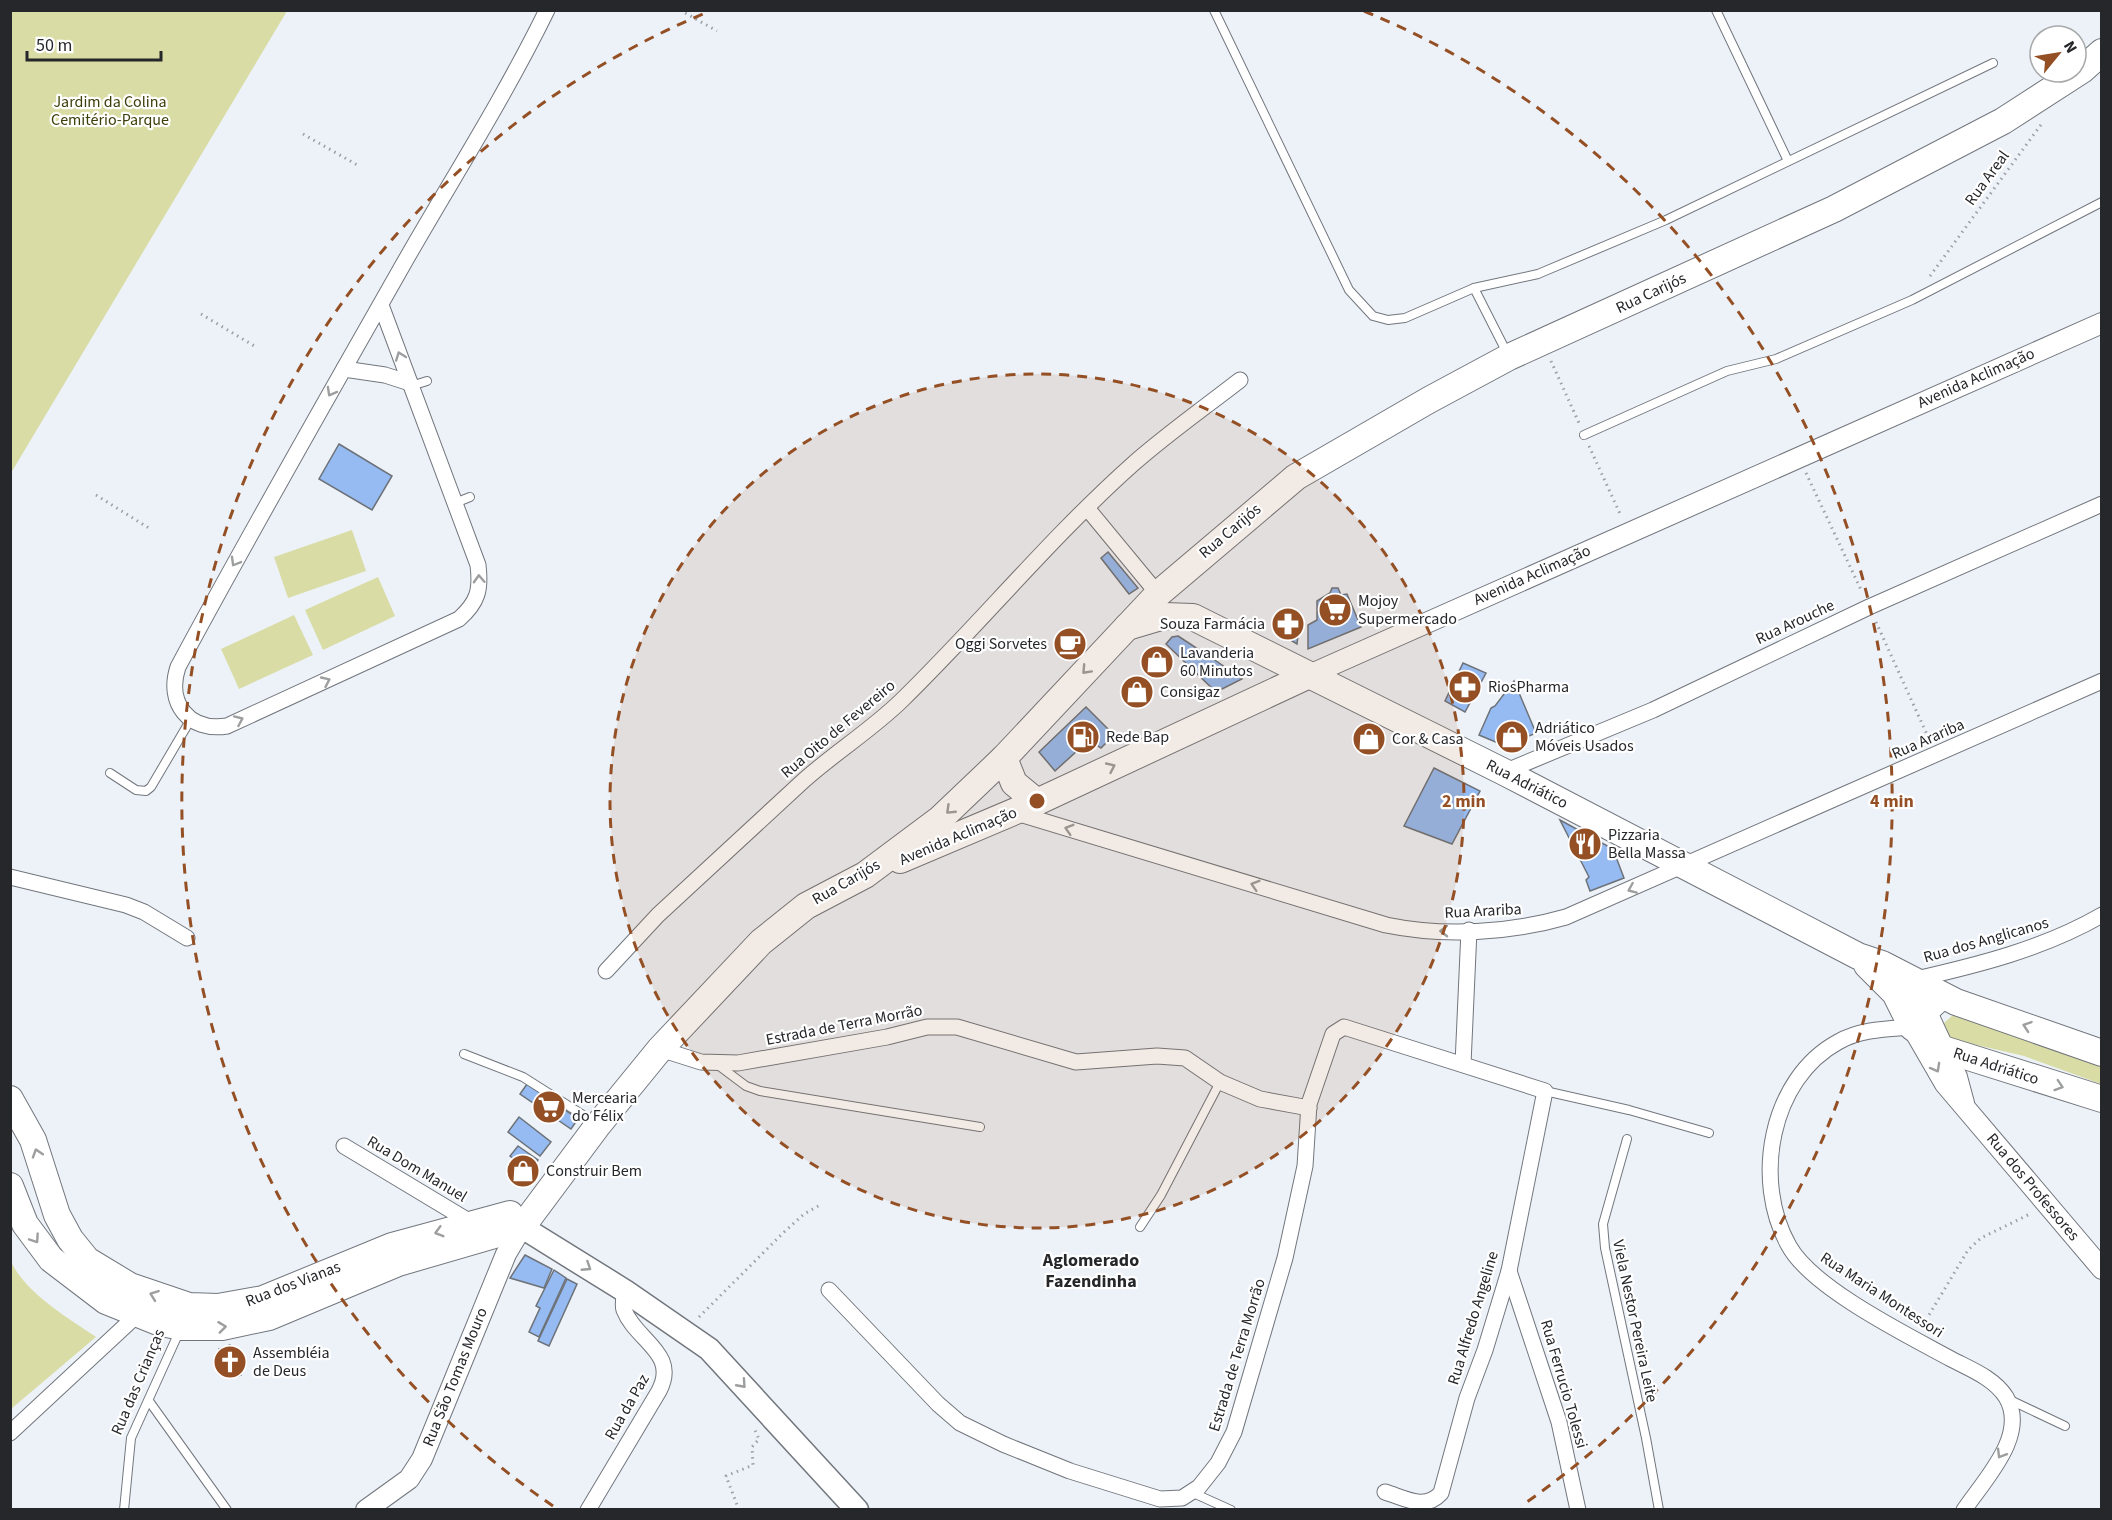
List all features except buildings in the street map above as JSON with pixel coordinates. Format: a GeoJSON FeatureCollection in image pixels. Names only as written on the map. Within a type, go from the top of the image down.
{"type":"FeatureCollection","features":[{"type":"Feature","properties":{"kind":"main road","name":"Rua Carijós"},"geometry":{"type":"LineString","coordinates":[[529,1218],[598,1125],[660,1049],[781,923],[806,906],[865,875],[940,819],[1004,758],[1158,594],[1200,556],[1296,477],[1429,400],[1509,357],[1834,209],[2003,121],[2082,70],[2102,52]]}},
{"type":"Feature","properties":{"kind":"main road"},"geometry":{"type":"LineString","coordinates":[[1193,617],[1187,590],[1200,556]]}},
{"type":"Feature","properties":{"kind":"main road","name":"Rua Adriático"},"geometry":{"type":"LineString","coordinates":[[1126,628],[1164,616],[1193,617],[1307,676],[1504,772],[1858,956],[1882,964],[1946,997],[2102,1053]]}},
{"type":"Feature","properties":{"kind":"main road","name":"Avenida Aclimação"},"geometry":{"type":"LineString","coordinates":[[865,875],[1037,802],[1307,676]]}},
{"type":"Feature","properties":{"kind":"main road"},"geometry":{"type":"LineString","coordinates":[[1004,758],[1014,783],[1037,802]]}},
{"type":"Feature","properties":{"kind":"main road","name":"Rua Adriático"},"geometry":{"type":"LineString","coordinates":[[1858,956],[1943,1049],[2102,1099]]}},
{"type":"Feature","properties":{"kind":"main road","name":"Rua dos Vianas"},"geometry":{"type":"LineString","coordinates":[[10,1100],[33,1140],[57,1215],[70,1239],[87,1260],[185,1317],[218,1307],[263,1299],[392,1246],[472,1223],[529,1218]]}},
{"type":"Feature","properties":{"kind":"main road","name":"Rua dos Vianas"},"geometry":{"type":"LineString","coordinates":[[10,1186],[25,1224],[51,1259],[106,1301],[137,1315],[185,1317],[222,1327],[269,1317],[398,1263],[529,1218]]}},
{"type":"Feature","properties":{"kind":"main road"},"geometry":{"type":"LineString","coordinates":[[529,1218],[625,1291],[685,1331],[727,1367],[855,1509]]}},
{"type":"Feature","properties":{"kind":"street"},"geometry":{"type":"LineString","coordinates":[[381,305],[478,565],[480,582],[476,601],[459,619],[227,726],[203,726],[181,709],[176,698],[173,682],[178,667],[344,369],[381,305],[450,189],[547,10]]}},
{"type":"Feature","properties":{"kind":"street","name":"Avenida Aclimação"},"geometry":{"type":"LineString","coordinates":[[1307,676],[2102,323]]}},
{"type":"Feature","properties":{"kind":"street"},"geometry":{"type":"LineString","coordinates":[[344,369],[385,375],[411,384]]}},
{"type":"Feature","properties":{"kind":"street","name":"Rua Oito de Fevereiro"},"geometry":{"type":"LineString","coordinates":[[606,971],[658,915],[802,782],[827,760],[869,730],[901,701],[1087,508],[1134,464],[1240,380]]}},
{"type":"Feature","properties":{"kind":"street","name":"Rua Arouche"},"geometry":{"type":"LineString","coordinates":[[1504,772],[1653,710],[1869,607],[2102,504]]}},
{"type":"Feature","properties":{"kind":"street"},"geometry":{"type":"LineString","coordinates":[[1087,508],[1158,594]]}},
{"type":"Feature","properties":{"kind":"street","name":"Rua Arariba"},"geometry":{"type":"LineString","coordinates":[[1013,812],[1386,925],[1416,931],[1509,929],[1566,917],[2102,681]]}},
{"type":"Feature","properties":{"kind":"street"},"geometry":{"type":"LineString","coordinates":[[10,877],[126,905],[187,938]]}},
{"type":"Feature","properties":{"kind":"street","name":"Rua dos Anglicanos"},"geometry":{"type":"LineString","coordinates":[[1912,980],[2035,947],[2068,934],[2102,915]]}},
{"type":"Feature","properties":{"kind":"street"},"geometry":{"type":"LineString","coordinates":[[1469,930],[1463,1064],[1545,1091]]}},
{"type":"Feature","properties":{"kind":"street","name":"Rua dos Professores"},"geometry":{"type":"LineString","coordinates":[[1912,980],[1919,1021],[1945,1084],[2102,1269]]}},
{"type":"Feature","properties":{"kind":"street"},"geometry":{"type":"LineString","coordinates":[[1919,1021],[1946,997]]}},
{"type":"Feature","properties":{"kind":"street","name":"Rua Maria Montessori"},"geometry":{"type":"LineString","coordinates":[[1919,1021],[1863,1032],[1839,1041],[1803,1069],[1788,1092],[1772,1142],[1771,1185],[1776,1217],[1789,1247],[1806,1269],[1915,1340],[1994,1382],[2007,1398]]}},
{"type":"Feature","properties":{"kind":"street","name":"Estrada de Terra Morrão"},"geometry":{"type":"LineString","coordinates":[[660,1049],[717,1064],[738,1063],[887,1037],[927,1027],[957,1027],[1076,1062],[1157,1056],[1185,1058],[1220,1082],[1260,1099],[1309,1107]]}},
{"type":"Feature","properties":{"kind":"street","name":"Estrada de Terra Morrão"},"geometry":{"type":"LineString","coordinates":[[1191,1492],[1199,1487],[1218,1463],[1234,1432],[1276,1293],[1298,1207],[1305,1166],[1309,1107],[1320,1066],[1333,1034],[1344,1028],[1463,1064]]}},
{"type":"Feature","properties":{"kind":"street","name":"Rua dos Professores"},"geometry":{"type":"LineString","coordinates":[[1943,1049],[1957,1077],[1965,1106]]}},
{"type":"Feature","properties":{"kind":"street","name":"Rua Alfredo Angeline"},"geometry":{"type":"LineString","coordinates":[[1385,1492],[1422,1504],[1436,1499],[1441,1493],[1467,1398],[1485,1350],[1509,1271],[1545,1091]]}},
{"type":"Feature","properties":{"kind":"street","name":"Rua Dom Manuel"},"geometry":{"type":"LineString","coordinates":[[344,1146],[472,1223]]}},
{"type":"Feature","properties":{"kind":"street","name":"Rua São Tomas Mouro"},"geometry":{"type":"LineString","coordinates":[[366,1509],[409,1479],[422,1459],[506,1254],[529,1218]]}},
{"type":"Feature","properties":{"kind":"street","name":"Rua Ferrucio Tolessi"},"geometry":{"type":"LineString","coordinates":[[1509,1271],[1558,1422],[1578,1509]]}},
{"type":"Feature","properties":{"kind":"street"},"geometry":{"type":"LineString","coordinates":[[829,1290],[938,1404],[960,1422],[1002,1444],[1070,1471],[1160,1499],[1182,1498],[1191,1492]]}},
{"type":"Feature","properties":{"kind":"street","name":"Rua da Paz"},"geometry":{"type":"LineString","coordinates":[[588,1509],[629,1436],[659,1392],[666,1373],[661,1359],[626,1314],[625,1291]]}},
{"type":"Feature","properties":{"kind":"street"},"geometry":{"type":"LineString","coordinates":[[10,1433],[137,1315]]}},
{"type":"Feature","properties":{"kind":"street"},"geometry":{"type":"LineString","coordinates":[[1964,1509],[2005,1449],[2011,1432],[2011,1414],[2007,1398]]}},
{"type":"Feature","properties":{"kind":"lane"},"geometry":{"type":"LineString","coordinates":[[1214,10],[1349,290],[1373,316],[1388,320],[1405,318],[1474,288],[1538,274],[1666,220],[1993,63]]}},
{"type":"Feature","properties":{"kind":"lane"},"geometry":{"type":"LineString","coordinates":[[1716,10],[1788,161]]}},
{"type":"Feature","properties":{"kind":"lane"},"geometry":{"type":"LineString","coordinates":[[1584,435],[1727,371],[1776,359],[1912,300],[2102,202]]}},
{"type":"Feature","properties":{"kind":"lane"},"geometry":{"type":"LineString","coordinates":[[1474,288],[1509,357]]}},
{"type":"Feature","properties":{"kind":"lane"},"geometry":{"type":"LineString","coordinates":[[411,384],[427,381]]}},
{"type":"Feature","properties":{"kind":"lane"},"geometry":{"type":"LineString","coordinates":[[455,503],[470,497]]}},
{"type":"Feature","properties":{"kind":"lane"},"geometry":{"type":"LineString","coordinates":[[110,773],[136,790],[147,791],[152,787],[191,719]]}},
{"type":"Feature","properties":{"kind":"lane"},"geometry":{"type":"LineString","coordinates":[[464,1054],[523,1077],[598,1125]]}},
{"type":"Feature","properties":{"kind":"lane"},"geometry":{"type":"LineString","coordinates":[[717,1064],[735,1080],[760,1091],[980,1127]]}},
{"type":"Feature","properties":{"kind":"lane"},"geometry":{"type":"LineString","coordinates":[[1140,1227],[1161,1196],[1220,1082]]}},
{"type":"Feature","properties":{"kind":"lane"},"geometry":{"type":"LineString","coordinates":[[1545,1091],[1629,1110],[1709,1133]]}},
{"type":"Feature","properties":{"kind":"lane","name":"Viela Nestor Pereira Leite"},"geometry":{"type":"LineString","coordinates":[[1627,1139],[1604,1224],[1605,1248],[1659,1509]]}},
{"type":"Feature","properties":{"kind":"lane","name":"Rua das Crianças"},"geometry":{"type":"LineString","coordinates":[[124,1509],[131,1438],[185,1317]]}},
{"type":"Feature","properties":{"kind":"lane","name":"Rua Maria Montessori"},"geometry":{"type":"LineString","coordinates":[[2007,1398],[2065,1426]]}},
{"type":"Feature","properties":{"kind":"lane"},"geometry":{"type":"LineString","coordinates":[[149,1401],[226,1509]]}},
{"type":"Feature","properties":{"kind":"lane"},"geometry":{"type":"LineString","coordinates":[[1191,1492],[1231,1509]]}},
{"type":"Feature","properties":{"kind":"path"},"geometry":{"type":"LineString","coordinates":[[680,10],[717,31]]}},
{"type":"Feature","properties":{"kind":"path","name":"Rua Areal"},"geometry":{"type":"LineString","coordinates":[[1912,300],[2046,118]]}},
{"type":"Feature","properties":{"kind":"path"},"geometry":{"type":"LineString","coordinates":[[303,134],[359,166]]}},
{"type":"Feature","properties":{"kind":"path"},"geometry":{"type":"LineString","coordinates":[[201,314],[256,347]]}},
{"type":"Feature","properties":{"kind":"path"},"geometry":{"type":"LineString","coordinates":[[96,495],[152,530]]}},
{"type":"Feature","properties":{"kind":"path"},"geometry":{"type":"LineString","coordinates":[[685,1331],[782,1234],[820,1205]]}},
{"type":"Feature","properties":{"kind":"path"},"geometry":{"type":"LineString","coordinates":[[1915,1340],[1968,1250],[1981,1238],[2048,1205]]}},
{"type":"Feature","properties":{"kind":"path"},"geometry":{"type":"LineString","coordinates":[[739,1509],[726,1476],[753,1465],[752,1447],[759,1439],[752,1424]]}},
{"type":"Feature","properties":{"kind":"green space","name":"Jardim da Colina Cemitério-Parque"},"geometry":{"type":"Polygon","coordinates":[[[10,11],[287,11],[11,473],[10,11]]]}},
{"type":"Feature","properties":{"kind":"green space"},"geometry":{"type":"Polygon","coordinates":[[[352,530],[366,571],[288,598],[274,557],[352,530]]]}},
{"type":"Feature","properties":{"kind":"green space"},"geometry":{"type":"Polygon","coordinates":[[[378,577],[395,616],[323,650],[305,610],[378,577]]]}},
{"type":"Feature","properties":{"kind":"green space"},"geometry":{"type":"Polygon","coordinates":[[[294,615],[313,655],[239,689],[221,649],[294,615]]]}},
{"type":"Feature","properties":{"kind":"green space"},"geometry":{"type":"Polygon","coordinates":[[[1954,1014],[2101,1063],[2101,1084],[2024,1056],[1955,1040],[1948,1036],[1944,1023],[1954,1014]]]}},
{"type":"Feature","properties":{"kind":"green space"},"geometry":{"type":"Polygon","coordinates":[[[10,1260],[26,1284],[37,1294],[60,1313],[96,1337],[11,1409],[10,1260]]]}},
{"type":"Feature","properties":{"kind":"place","name":"Mojoy Supermercado"},"geometry":{"type":"Point","coordinates":[1335,610]}},
{"type":"Feature","properties":{"kind":"place","name":"Souza Farmácia"},"geometry":{"type":"Point","coordinates":[1288,624]}},
{"type":"Feature","properties":{"kind":"place","name":"Oggi Sorvetes"},"geometry":{"type":"Point","coordinates":[1070,644]}},
{"type":"Feature","properties":{"kind":"place","name":"Lavanderia 60 Minutos"},"geometry":{"type":"Point","coordinates":[1157,662]}},
{"type":"Feature","properties":{"kind":"place","name":"RiosPharma"},"geometry":{"type":"Point","coordinates":[1465,687]}},
{"type":"Feature","properties":{"kind":"place","name":"Consigaz"},"geometry":{"type":"Point","coordinates":[1137,692]}},
{"type":"Feature","properties":{"kind":"place","name":"Rede Bap"},"geometry":{"type":"Point","coordinates":[1083,737]}},
{"type":"Feature","properties":{"kind":"place","name":"Adriático Móveis Usados"},"geometry":{"type":"Point","coordinates":[1512,737]}},
{"type":"Feature","properties":{"kind":"place","name":"Cor & Casa"},"geometry":{"type":"Point","coordinates":[1369,739]}},
{"type":"Feature","properties":{"kind":"place","name":"Pizzaria Bella Massa"},"geometry":{"type":"Point","coordinates":[1585,844]}},
{"type":"Feature","properties":{"kind":"place","name":"Mercearia do Félix"},"geometry":{"type":"Point","coordinates":[549,1107]}},
{"type":"Feature","properties":{"kind":"place","name":"Construir Bem"},"geometry":{"type":"Point","coordinates":[523,1171]}},
{"type":"Feature","properties":{"kind":"place","name":"Assembléia de Deus"},"geometry":{"type":"Point","coordinates":[230,1362]}},
{"type":"Feature","properties":{"kind":"district","name":"Aglomerado Fazendinha"},"geometry":{"type":"Point","coordinates":[1091,1270]}}]}
